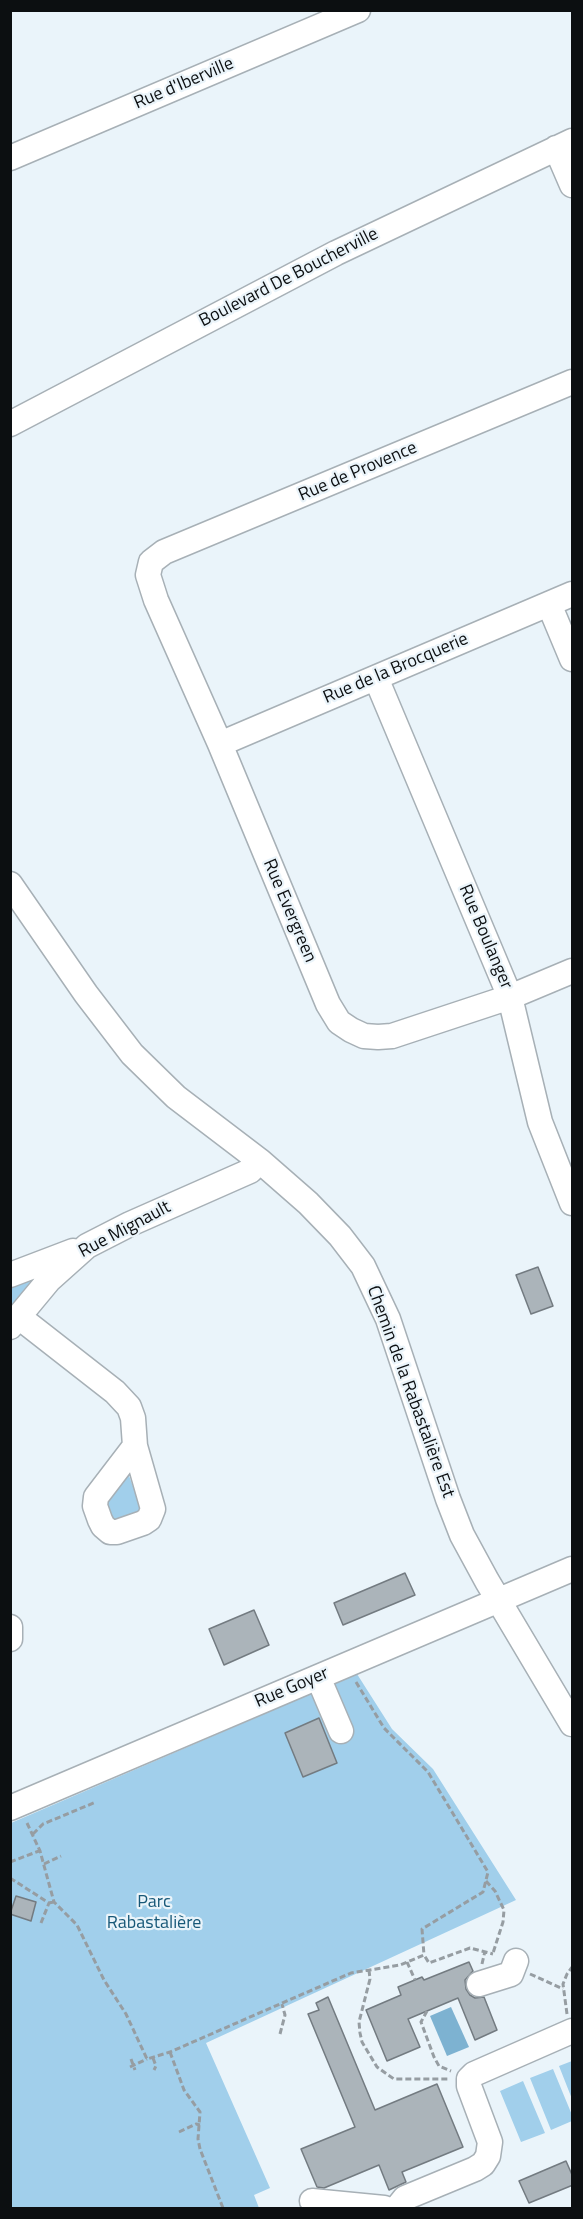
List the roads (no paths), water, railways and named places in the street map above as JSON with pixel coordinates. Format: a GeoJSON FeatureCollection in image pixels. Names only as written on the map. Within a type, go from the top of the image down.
{"type":"FeatureCollection","features":[{"type":"Feature","properties":{"kind":"street","name":"Rue d'Iberville"},"geometry":{"type":"LineString","coordinates":[[10,158],[358,10]]}},
{"type":"Feature","properties":{"kind":"street"},"geometry":{"type":"LineString","coordinates":[[565,144],[573,184]]}},
{"type":"Feature","properties":{"kind":"street","name":"Boulevard De Boucherville"},"geometry":{"type":"LineString","coordinates":[[10,424],[345,249],[565,144]]}},
{"type":"Feature","properties":{"kind":"street","name":"Rue de Provence"},"geometry":{"type":"LineString","coordinates":[[148,568],[156,557],[164,552],[573,382]]}},
{"type":"Feature","properties":{"kind":"street","name":"Rue Evergreen"},"geometry":{"type":"LineString","coordinates":[[148,568],[149,583],[156,600],[220,744],[328,1004],[339,1022],[364,1036],[385,1037],[414,1030],[510,997],[573,971]]}},
{"type":"Feature","properties":{"kind":"street","name":"Rue de la Brocquerie"},"geometry":{"type":"LineString","coordinates":[[220,744],[573,594]]}},
{"type":"Feature","properties":{"kind":"street"},"geometry":{"type":"LineString","coordinates":[[549,604],[573,658]]}},
{"type":"Feature","properties":{"kind":"street","name":"Rue Boulanger"},"geometry":{"type":"LineString","coordinates":[[376,678],[510,997],[540,1122],[573,1203]]}},
{"type":"Feature","properties":{"kind":"street","name":"Chemin de la Rabastalière Est"},"geometry":{"type":"LineString","coordinates":[[10,884],[80,985],[132,1054],[176,1097],[260,1161],[308,1203],[355,1255],[369,1277],[388,1319],[455,1518],[471,1552],[573,1724]]}},
{"type":"Feature","properties":{"kind":"street","name":"Rue Mignault"},"geometry":{"type":"LineString","coordinates":[[15,1322],[55,1274],[87,1246],[140,1219],[250,1171],[260,1161]]}},
{"type":"Feature","properties":{"kind":"street"},"geometry":{"type":"LineString","coordinates":[[10,1275],[87,1246]]}},
{"type":"Feature","properties":{"kind":"street"},"geometry":{"type":"LineString","coordinates":[[15,1322],[124,1400],[133,1418],[135,1446]]}},
{"type":"Feature","properties":{"kind":"street","name":"Rue Goyer"},"geometry":{"type":"LineString","coordinates":[[16,1812],[318,1677],[573,1569]]}},
{"type":"Feature","properties":{"kind":"street"},"geometry":{"type":"LineString","coordinates":[[10,1627],[10,1639]]}},
{"type":"Feature","properties":{"kind":"street"},"geometry":{"type":"LineString","coordinates":[[318,1677],[342,1731]]}},
{"type":"Feature","properties":{"kind":"street"},"geometry":{"type":"LineString","coordinates":[[478,1984],[511,1974],[504,1957]]}},
{"type":"Feature","properties":{"kind":"street"},"geometry":{"type":"LineString","coordinates":[[397,2208],[405,2198],[475,2169],[483,2164],[488,2156],[490,2142],[470,2089],[470,2079],[477,2072],[573,2031]]}},
{"type":"Feature","properties":{"kind":"street"},"geometry":{"type":"LineString","coordinates":[[312,2201],[384,2208]]}},
{"type":"Feature","properties":{"kind":"park label","name":"Parc Rabastalière"},"geometry":{"type":"Point","coordinates":[154,1913]}}]}
